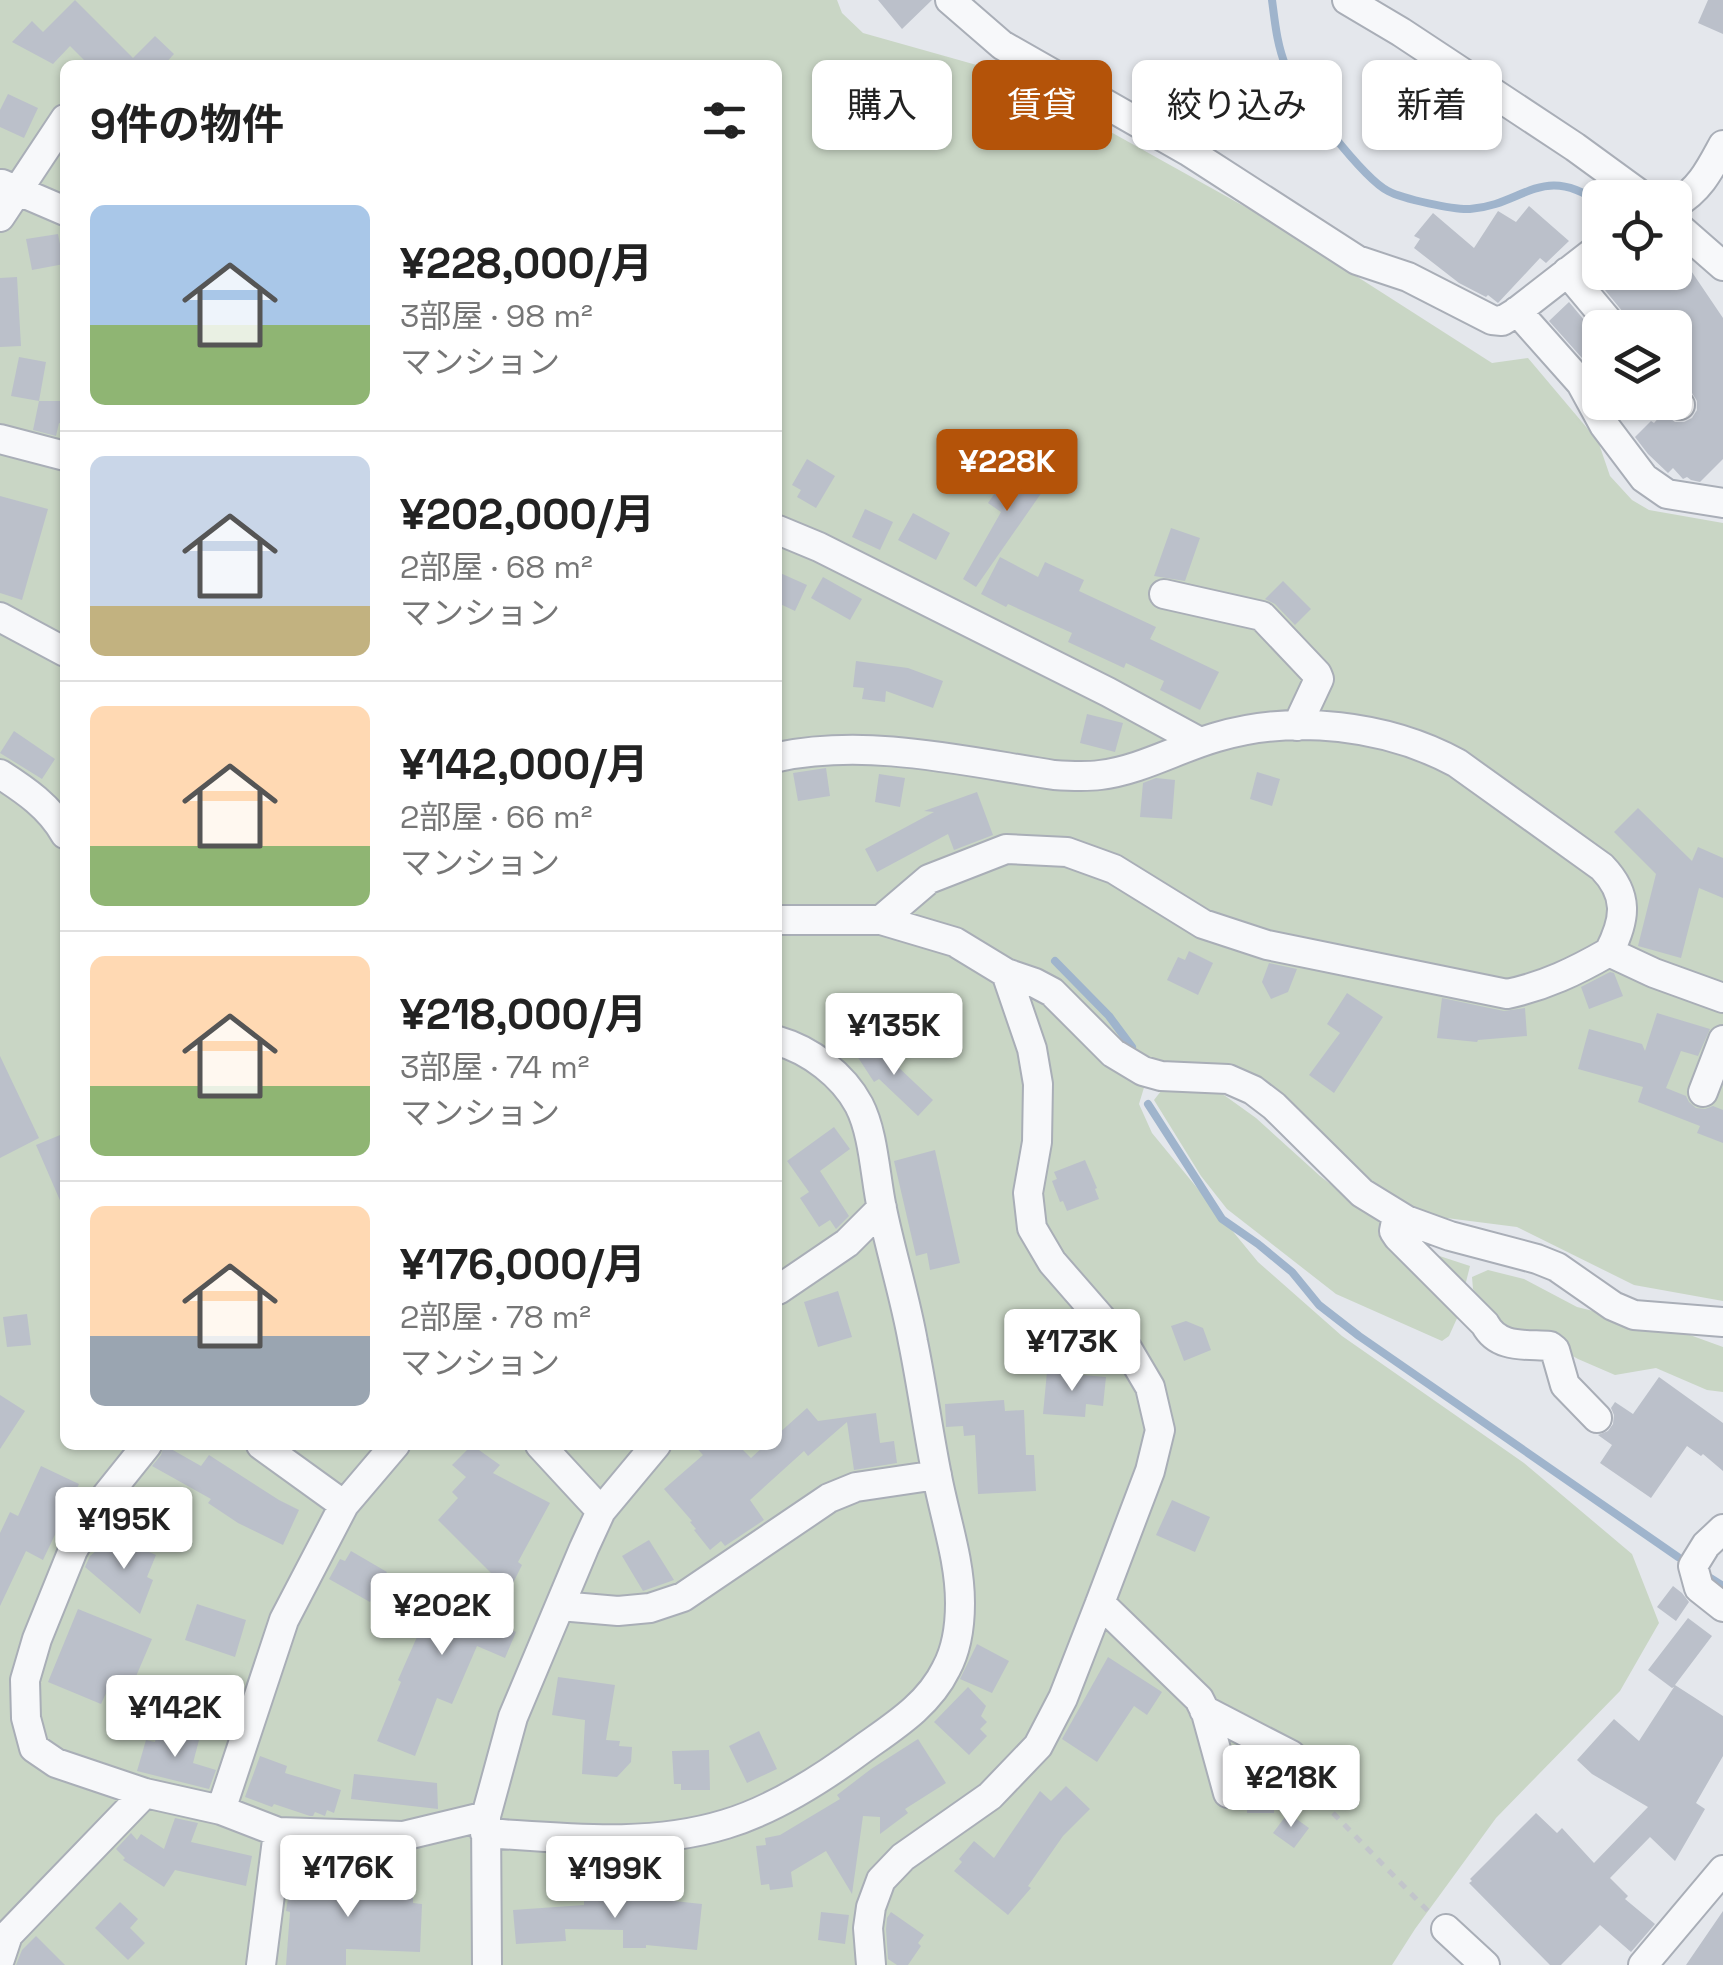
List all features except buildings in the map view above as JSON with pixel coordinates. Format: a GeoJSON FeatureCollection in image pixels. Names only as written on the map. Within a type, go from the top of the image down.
{"type":"FeatureCollection","features":[{"type":"Feature","properties":{"kind":"street"},"geometry":{"type":"LineString","coordinates":[[950,0],[1002,45],[1188,151],[1357,260],[1408,277],[1492,320],[1502,320],[1517,312],[1582,261]]}},
{"type":"Feature","properties":{"kind":"street"},"geometry":{"type":"LineString","coordinates":[[1347,0],[1401,32],[1620,180]]}},
{"type":"Feature","properties":{"kind":"street"},"geometry":{"type":"LineString","coordinates":[[0,217],[8,187],[60,125]]}},
{"type":"Feature","properties":{"kind":"street"},"geometry":{"type":"LineString","coordinates":[[1692,193],[1723,145]]}},
{"type":"Feature","properties":{"kind":"street"},"geometry":{"type":"LineString","coordinates":[[8,187],[60,209]]}},
{"type":"Feature","properties":{"kind":"street"},"geometry":{"type":"LineString","coordinates":[[1692,239],[1723,266]]}},
{"type":"Feature","properties":{"kind":"street"},"geometry":{"type":"LineString","coordinates":[[1567,272],[1599,310]]}},
{"type":"Feature","properties":{"kind":"street"},"geometry":{"type":"LineString","coordinates":[[1517,312],[1581,383],[1604,425],[1644,478],[1667,494],[1723,503]]}},
{"type":"Feature","properties":{"kind":"street"},"geometry":{"type":"LineString","coordinates":[[0,439],[60,455]]}},
{"type":"Feature","properties":{"kind":"street"},"geometry":{"type":"LineString","coordinates":[[782,532],[955,615],[1200,742]]}},
{"type":"Feature","properties":{"kind":"street"},"geometry":{"type":"LineString","coordinates":[[1164,594],[1262,616],[1319,679],[1298,726]]}},
{"type":"Feature","properties":{"kind":"street"},"geometry":{"type":"LineString","coordinates":[[0,616],[60,649]]}},
{"type":"Feature","properties":{"kind":"street"},"geometry":{"type":"LineString","coordinates":[[782,756],[829,750],[880,750],[1082,776],[1124,770],[1227,734],[1298,726],[1340,727],[1405,740],[1457,762],[1582,850],[1612,877],[1622,902],[1619,934],[1609,952],[1563,977],[1507,994],[1267,945],[1203,924],[1114,869],[1066,852],[1006,848],[929,879],[881,920]]}},
{"type":"Feature","properties":{"kind":"street"},"geometry":{"type":"LineString","coordinates":[[0,774],[25,789],[51,812],[60,826]]}},
{"type":"Feature","properties":{"kind":"street"},"geometry":{"type":"LineString","coordinates":[[782,920],[881,920],[955,942],[1006,974],[1052,992],[1113,1053],[1143,1071],[1161,1076],[1228,1078],[1253,1090],[1362,1193],[1397,1216],[1424,1228],[1537,1258],[1557,1267],[1612,1306],[1634,1315],[1723,1322]]}},
{"type":"Feature","properties":{"kind":"street"},"geometry":{"type":"LineString","coordinates":[[1609,952],[1654,974],[1723,998]]}},
{"type":"Feature","properties":{"kind":"street"},"geometry":{"type":"LineString","coordinates":[[871,1965],[868,1928],[881,1880],[902,1857],[990,1796],[1038,1746],[1063,1698],[1100,1603],[1150,1471],[1160,1430],[1150,1388],[1127,1348],[1052,1262],[1032,1228],[1028,1194],[1037,1142],[1038,1084],[1032,1049],[1006,974]]}},
{"type":"Feature","properties":{"kind":"street"},"geometry":{"type":"LineString","coordinates":[[1703,1092],[1723,1040]]}},
{"type":"Feature","properties":{"kind":"street"},"geometry":{"type":"LineString","coordinates":[[143,1450],[98,1506],[73,1550],[36,1639],[26,1680],[26,1718],[34,1748],[56,1763],[145,1793],[221,1810],[278,1832],[402,1836],[486,1824],[610,1841],[671,1837],[729,1824],[778,1802],[848,1760],[905,1719],[929,1696],[947,1668],[958,1633],[960,1600],[913,1338],[859,1106],[848,1089],[812,1056],[782,1042]]}},
{"type":"Feature","properties":{"kind":"street"},"geometry":{"type":"LineString","coordinates":[[782,1287],[846,1243],[882,1208]]}},
{"type":"Feature","properties":{"kind":"street"},"geometry":{"type":"LineString","coordinates":[[1397,1216],[1394,1230],[1398,1237],[1485,1324],[1490,1334],[1504,1343],[1550,1346],[1555,1350],[1565,1386],[1596,1418]]}},
{"type":"Feature","properties":{"kind":"street"},"geometry":{"type":"LineString","coordinates":[[268,1450],[344,1505]]}},
{"type":"Feature","properties":{"kind":"street"},"geometry":{"type":"LineString","coordinates":[[221,1810],[284,1620],[344,1505],[391,1450]]}},
{"type":"Feature","properties":{"kind":"street"},"geometry":{"type":"LineString","coordinates":[[545,1450],[602,1512]]}},
{"type":"Feature","properties":{"kind":"street"},"geometry":{"type":"LineString","coordinates":[[486,1965],[486,1824],[513,1717],[602,1512],[652,1450]]}},
{"type":"Feature","properties":{"kind":"street"},"geometry":{"type":"LineString","coordinates":[[560,1606],[618,1611],[650,1608],[682,1597],[829,1498],[856,1487],[937,1475]]}},
{"type":"Feature","properties":{"kind":"street"},"geometry":{"type":"LineString","coordinates":[[1723,1529],[1694,1566],[1698,1588],[1723,1608]]}},
{"type":"Feature","properties":{"kind":"street"},"geometry":{"type":"LineString","coordinates":[[1100,1603],[1199,1699],[1228,1793]]}},
{"type":"Feature","properties":{"kind":"street"},"geometry":{"type":"LineString","coordinates":[[1204,1710],[1290,1756]]}},
{"type":"Feature","properties":{"kind":"street"},"geometry":{"type":"LineString","coordinates":[[0,1959],[8,1935],[145,1793]]}},
{"type":"Feature","properties":{"kind":"street"},"geometry":{"type":"LineString","coordinates":[[261,1965],[278,1832]]}},
{"type":"Feature","properties":{"kind":"street"},"geometry":{"type":"LineString","coordinates":[[1643,1965],[1723,1870]]}},
{"type":"Feature","properties":{"kind":"street"},"geometry":{"type":"LineString","coordinates":[[1446,1928],[1484,1965]]}},
{"type":"Feature","properties":{"kind":"path"},"geometry":{"type":"LineString","coordinates":[[1333,1813],[1446,1928]]}},
{"type":"Feature","properties":{"kind":"green space"},"geometry":{"type":"Polygon","coordinates":[[[0,0],[837,0],[842,13],[863,33],[972,64],[972,150],[1112,150],[1112,133],[1132,144],[1132,150],[1143,150],[1267,219],[1492,363],[1528,358],[1598,441],[1610,476],[1632,500],[1649,510],[1723,523],[1723,1301],[1634,1285],[1517,1227],[1415,1214],[1368,1189],[1290,1114],[1201,1067],[1146,1081],[1139,1104],[1152,1133],[1258,1262],[1342,1336],[1524,1463],[1632,1554],[1659,1623],[1620,1691],[1496,1818],[1392,1965],[0,1965],[0,0]]]}},
{"type":"Feature","properties":{"kind":"green space"},"geometry":{"type":"Polygon","coordinates":[[[1185,1085],[1217,1090],[1412,1247],[1470,1266],[1464,1290],[1468,1294],[1449,1336],[1442,1341],[1336,1294],[1227,1209],[1201,1176],[1154,1100],[1161,1091],[1185,1085]]]}},
{"type":"Feature","properties":{"kind":"green space"},"geometry":{"type":"Polygon","coordinates":[[[1488,1270],[1524,1279],[1577,1307],[1723,1347],[1723,1392],[1707,1390],[1656,1368],[1615,1375],[1539,1337],[1504,1328],[1473,1289],[1472,1277],[1488,1270]]]}},
{"type":"Feature","properties":{"kind":"waterway"},"geometry":{"type":"LineString","coordinates":[[1272,0],[1280,50],[1293,79],[1348,153],[1388,191],[1470,209],[1548,186],[1582,192]]}},
{"type":"Feature","properties":{"kind":"waterway"},"geometry":{"type":"LineString","coordinates":[[1055,961],[1109,1016],[1132,1047]]}},
{"type":"Feature","properties":{"kind":"waterway"},"geometry":{"type":"LineString","coordinates":[[1148,1104],[1222,1219],[1292,1272],[1319,1305],[1678,1557]]}},
{"type":"Feature","properties":{"kind":"waterway"},"geometry":{"type":"LineString","coordinates":[[1709,1577],[1723,1586]]}}]}
